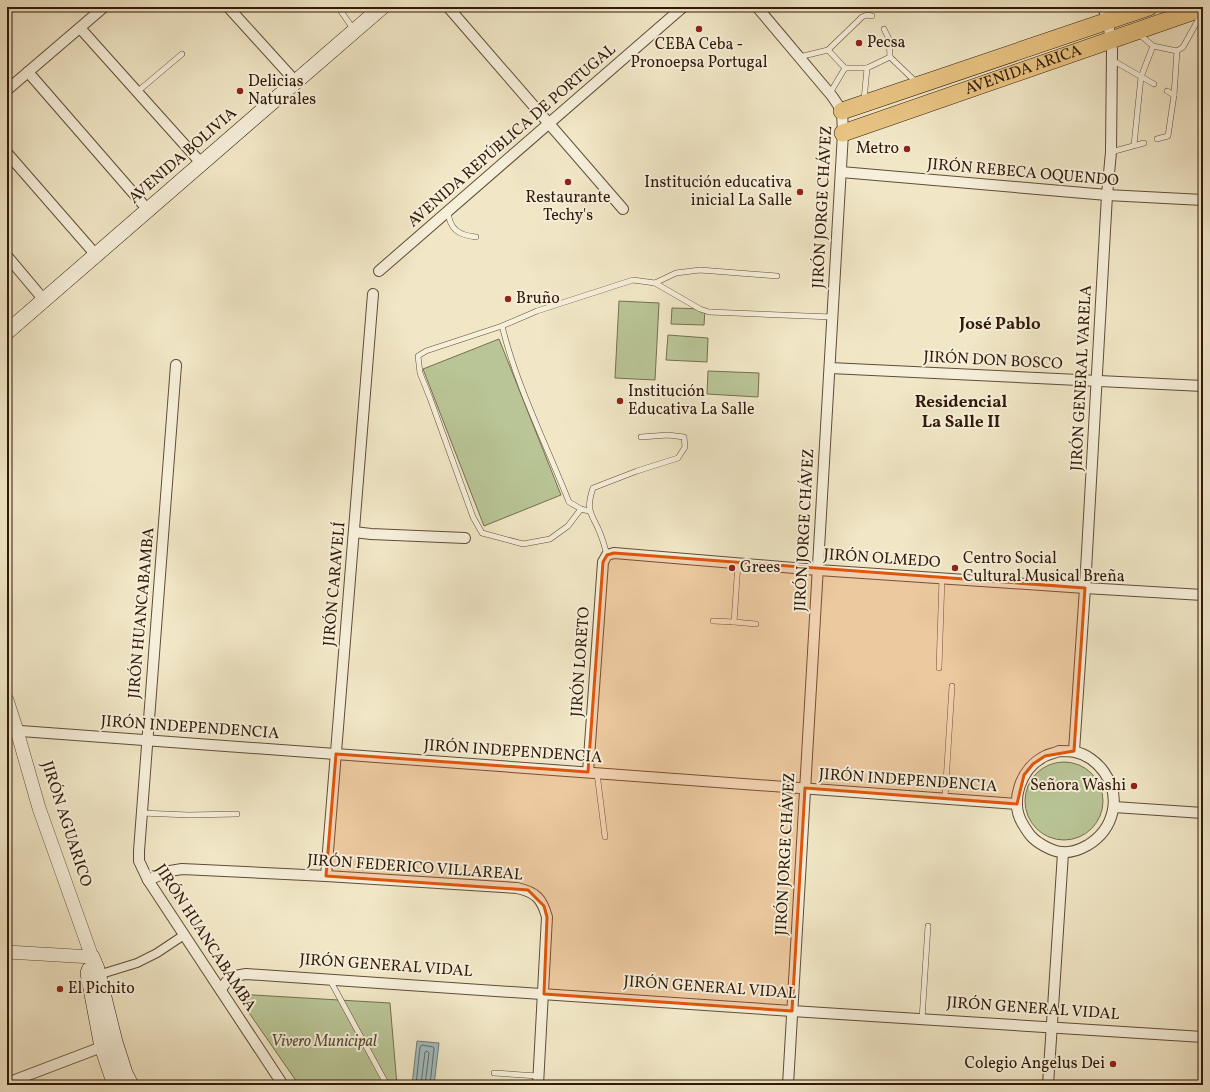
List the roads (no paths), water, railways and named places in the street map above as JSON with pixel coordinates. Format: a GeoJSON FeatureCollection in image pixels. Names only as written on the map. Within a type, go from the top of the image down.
{"type":"FeatureCollection","features":[{"type":"Feature","properties":{"kind":"main road","name":"AVENIDA BOLIVIA"},"geometry":{"type":"LineString","coordinates":[[7,332],[382,7]]}},
{"type":"Feature","properties":{"kind":"main road","name":"AVENIDA ARICA"},"geometry":{"type":"LineString","coordinates":[[842,111],[919,85],[1106,14],[1149,7]]}},
{"type":"Feature","properties":{"kind":"main road","name":"AVENIDA ARICA"},"geometry":{"type":"LineString","coordinates":[[843,133],[1203,8]]}},
{"type":"Feature","properties":{"kind":"main road","name":"JIRÓN AGUARICO"},"geometry":{"type":"LineString","coordinates":[[92,957],[97,968],[115,1085]]}},
{"type":"Feature","properties":{"kind":"main road","name":"JIRÓN AGUARICO"},"geometry":{"type":"LineString","coordinates":[[92,957],[88,972],[108,1045],[131,1085]]}},
{"type":"Feature","properties":{"kind":"street"},"geometry":{"type":"LineString","coordinates":[[7,90],[104,7]]}},
{"type":"Feature","properties":{"kind":"street"},"geometry":{"type":"LineString","coordinates":[[228,7],[296,82]]}},
{"type":"Feature","properties":{"kind":"street"},"geometry":{"type":"LineString","coordinates":[[448,7],[623,209]]}},
{"type":"Feature","properties":{"kind":"street","name":"AVENIDA REPÚBLICA DE PORTUGAL"},"geometry":{"type":"LineString","coordinates":[[379,271],[683,7]]}},
{"type":"Feature","properties":{"kind":"street","name":"JIRÓN JORGE CHÁVEZ"},"geometry":{"type":"LineString","coordinates":[[757,7],[830,93],[842,111],[843,133],[788,1085]]}},
{"type":"Feature","properties":{"kind":"street","name":"JIRÓN GENERAL VARELA"},"geometry":{"type":"LineString","coordinates":[[1074,751],[1085,588],[1107,195],[1111,152],[1112,60],[1111,40],[1106,14]]}},
{"type":"Feature","properties":{"kind":"street"},"geometry":{"type":"LineString","coordinates":[[80,28],[202,163]]}},
{"type":"Feature","properties":{"kind":"street"},"geometry":{"type":"LineString","coordinates":[[28,72],[148,210]]}},
{"type":"Feature","properties":{"kind":"street"},"geometry":{"type":"LineString","coordinates":[[7,153],[96,255]]}},
{"type":"Feature","properties":{"kind":"street","name":"JIRÓN REBECA OQUENDO"},"geometry":{"type":"LineString","coordinates":[[841,172],[1107,195],[1203,200]]}},
{"type":"Feature","properties":{"kind":"street"},"geometry":{"type":"LineString","coordinates":[[7,256],[44,300]]}},
{"type":"Feature","properties":{"kind":"street","name":"JIRÓN CARAVELÍ"},"geometry":{"type":"LineString","coordinates":[[326,876],[373,294]]}},
{"type":"Feature","properties":{"kind":"street","name":"JIRÓN HUANCABAMBA"},"geometry":{"type":"LineString","coordinates":[[176,365],[146,740],[138,851],[139,860],[148,880],[283,1085]]}},
{"type":"Feature","properties":{"kind":"street","name":"JIRÓN DON BOSCO"},"geometry":{"type":"LineString","coordinates":[[830,368],[1203,386]]}},
{"type":"Feature","properties":{"kind":"street"},"geometry":{"type":"LineString","coordinates":[[354,532],[465,538]]}},
{"type":"Feature","properties":{"kind":"street","name":"JIRÓN OLMEDO"},"geometry":{"type":"LineString","coordinates":[[607,555],[614,552],[818,570],[1203,595]]}},
{"type":"Feature","properties":{"kind":"street","name":"JIRÓN LORETO"},"geometry":{"type":"LineString","coordinates":[[592,772],[603,562],[607,555]]}},
{"type":"Feature","properties":{"kind":"street","name":"JIRÓN AGUARICO"},"geometry":{"type":"LineString","coordinates":[[7,700],[12,730],[92,957]]}},
{"type":"Feature","properties":{"kind":"street","name":"JIRÓN INDEPENDENCIA"},"geometry":{"type":"LineString","coordinates":[[12,730],[1017,804]]}},
{"type":"Feature","properties":{"kind":"street"},"geometry":{"type":"LineString","coordinates":[[1074,751],[1088,757],[1100,766],[1108,778],[1113,792],[1114,807],[1109,824],[1097,839],[1081,849],[1063,852],[1046,847],[1031,837],[1021,822],[1017,804],[1018,789],[1024,775],[1033,764],[1045,756],[1060,752],[1074,751]]}},
{"type":"Feature","properties":{"kind":"street"},"geometry":{"type":"LineString","coordinates":[[1114,807],[1203,814]]}},
{"type":"Feature","properties":{"kind":"street"},"geometry":{"type":"LineString","coordinates":[[1048,1085],[1063,852]]}},
{"type":"Feature","properties":{"kind":"street","name":"JIRÓN FEDERICO VILLAREAL"},"geometry":{"type":"LineString","coordinates":[[148,880],[170,871],[182,869],[326,876],[517,888],[528,890],[537,896],[544,906],[547,917],[544,994],[538,1081]]}},
{"type":"Feature","properties":{"kind":"street"},"geometry":{"type":"LineString","coordinates":[[98,975],[137,963],[157,953],[184,935]]}},
{"type":"Feature","properties":{"kind":"street"},"geometry":{"type":"LineString","coordinates":[[7,952],[92,957]]}},
{"type":"Feature","properties":{"kind":"street","name":"JIRÓN GENERAL VIDAL"},"geometry":{"type":"LineString","coordinates":[[221,990],[226,981],[235,975],[246,974],[1203,1037]]}},
{"type":"Feature","properties":{"kind":"street"},"geometry":{"type":"LineString","coordinates":[[7,1083],[108,1045]]}},
{"type":"Feature","properties":{"kind":"lane"},"geometry":{"type":"LineString","coordinates":[[338,7],[354,31]]}},
{"type":"Feature","properties":{"kind":"lane"},"geometry":{"type":"LineString","coordinates":[[1157,139],[1168,136],[1178,51],[1183,47],[1203,12]]}},
{"type":"Feature","properties":{"kind":"lane"},"geometry":{"type":"LineString","coordinates":[[799,57],[828,50],[862,17],[867,15],[872,16]]}},
{"type":"Feature","properties":{"kind":"lane"},"geometry":{"type":"LineString","coordinates":[[884,29],[889,39],[890,57],[919,85]]}},
{"type":"Feature","properties":{"kind":"lane"},"geometry":{"type":"LineString","coordinates":[[1136,31],[1152,46],[1178,51]]}},
{"type":"Feature","properties":{"kind":"lane"},"geometry":{"type":"LineString","coordinates":[[1134,145],[1141,77],[1152,46]]}},
{"type":"Feature","properties":{"kind":"lane"},"geometry":{"type":"LineString","coordinates":[[828,50],[845,68],[867,68],[890,57]]}},
{"type":"Feature","properties":{"kind":"lane"},"geometry":{"type":"LineString","coordinates":[[137,92],[182,54]]}},
{"type":"Feature","properties":{"kind":"lane"},"geometry":{"type":"LineString","coordinates":[[1112,60],[1154,84]]}},
{"type":"Feature","properties":{"kind":"lane"},"geometry":{"type":"LineString","coordinates":[[830,93],[845,68]]}},
{"type":"Feature","properties":{"kind":"lane"},"geometry":{"type":"LineString","coordinates":[[863,104],[867,68]]}},
{"type":"Feature","properties":{"kind":"lane"},"geometry":{"type":"LineString","coordinates":[[1167,91],[1174,95]]}},
{"type":"Feature","properties":{"kind":"lane"},"geometry":{"type":"LineString","coordinates":[[1111,152],[1144,142]]}},
{"type":"Feature","properties":{"kind":"lane"},"geometry":{"type":"LineString","coordinates":[[448,211],[449,221],[456,230],[465,236],[476,236]]}},
{"type":"Feature","properties":{"kind":"lane"},"geometry":{"type":"LineString","coordinates":[[655,283],[676,273],[700,270],[778,276]]}},
{"type":"Feature","properties":{"kind":"lane"},"geometry":{"type":"LineString","coordinates":[[581,509],[568,526],[550,539],[523,544],[482,533],[473,517],[420,372],[418,356],[426,351],[502,326],[538,311],[633,280],[655,283],[700,310],[709,312],[833,317]]}},
{"type":"Feature","properties":{"kind":"lane"},"geometry":{"type":"LineString","coordinates":[[502,326],[507,346],[526,398],[569,502],[581,509],[590,511]]}},
{"type":"Feature","properties":{"kind":"lane"},"geometry":{"type":"LineString","coordinates":[[607,555],[590,511],[589,499],[593,488],[637,471],[678,458],[684,447],[684,437],[668,435],[640,437]]}},
{"type":"Feature","properties":{"kind":"lane"},"geometry":{"type":"LineString","coordinates":[[734,622],[738,562]]}},
{"type":"Feature","properties":{"kind":"lane"},"geometry":{"type":"LineString","coordinates":[[939,668],[942,578]]}},
{"type":"Feature","properties":{"kind":"lane"},"geometry":{"type":"LineString","coordinates":[[713,621],[756,624]]}},
{"type":"Feature","properties":{"kind":"lane"},"geometry":{"type":"LineString","coordinates":[[945,798],[952,686]]}},
{"type":"Feature","properties":{"kind":"lane"},"geometry":{"type":"LineString","coordinates":[[592,772],[604,823],[605,837]]}},
{"type":"Feature","properties":{"kind":"lane"},"geometry":{"type":"LineString","coordinates":[[141,813],[189,815],[237,814]]}},
{"type":"Feature","properties":{"kind":"lane"},"geometry":{"type":"LineString","coordinates":[[922,1019],[928,926]]}},
{"type":"Feature","properties":{"kind":"lane"},"geometry":{"type":"LineString","coordinates":[[330,980],[387,1085]]}},
{"type":"Feature","properties":{"kind":"lane"},"geometry":{"type":"LineString","coordinates":[[494,1072],[538,1081]]}},
{"type":"Feature","properties":{"kind":"water"},"geometry":{"type":"Polygon","coordinates":[[[417,1041],[439,1043],[434,1085],[412,1085],[417,1041]]]}},
{"type":"Feature","properties":{"kind":"place","name":"CEBA Ceba - Pronoepsa Portugal"},"geometry":{"type":"Point","coordinates":[699,29]}},
{"type":"Feature","properties":{"kind":"place","name":"Pecsa"},"geometry":{"type":"Point","coordinates":[859,43]}},
{"type":"Feature","properties":{"kind":"place","name":"Delicias Naturales"},"geometry":{"type":"Point","coordinates":[240,91]}},
{"type":"Feature","properties":{"kind":"place","name":"Metro"},"geometry":{"type":"Point","coordinates":[907,149]}},
{"type":"Feature","properties":{"kind":"place","name":"Restaurante Techy's"},"geometry":{"type":"Point","coordinates":[568,182]}},
{"type":"Feature","properties":{"kind":"place","name":"Institución educativa inicial La Salle"},"geometry":{"type":"Point","coordinates":[800,192]}},
{"type":"Feature","properties":{"kind":"place","name":"Bruño"},"geometry":{"type":"Point","coordinates":[508,299]}},
{"type":"Feature","properties":{"kind":"place","name":"Institución Educativa La Salle"},"geometry":{"type":"Point","coordinates":[620,401]}},
{"type":"Feature","properties":{"kind":"place","name":"Grees"},"geometry":{"type":"Point","coordinates":[732,568]}},
{"type":"Feature","properties":{"kind":"place","name":"Centro Social Cultural Musical Breña"},"geometry":{"type":"Point","coordinates":[955,568]}},
{"type":"Feature","properties":{"kind":"place","name":"Señora Washi"},"geometry":{"type":"Point","coordinates":[1134,786]}},
{"type":"Feature","properties":{"kind":"place","name":"El Pichito"},"geometry":{"type":"Point","coordinates":[60,989]}},
{"type":"Feature","properties":{"kind":"place","name":"Colegio Angelus Dei"},"geometry":{"type":"Point","coordinates":[1113,1064]}},
{"type":"Feature","properties":{"kind":"district","name":"José Pablo"},"geometry":{"type":"Point","coordinates":[1000,324]}},
{"type":"Feature","properties":{"kind":"district","name":"Residencial La Salle II"},"geometry":{"type":"Point","coordinates":[961,412]}},
{"type":"Feature","properties":{"kind":"park label","name":"Vivero Municipal"},"geometry":{"type":"Point","coordinates":[324,1042]}}]}
